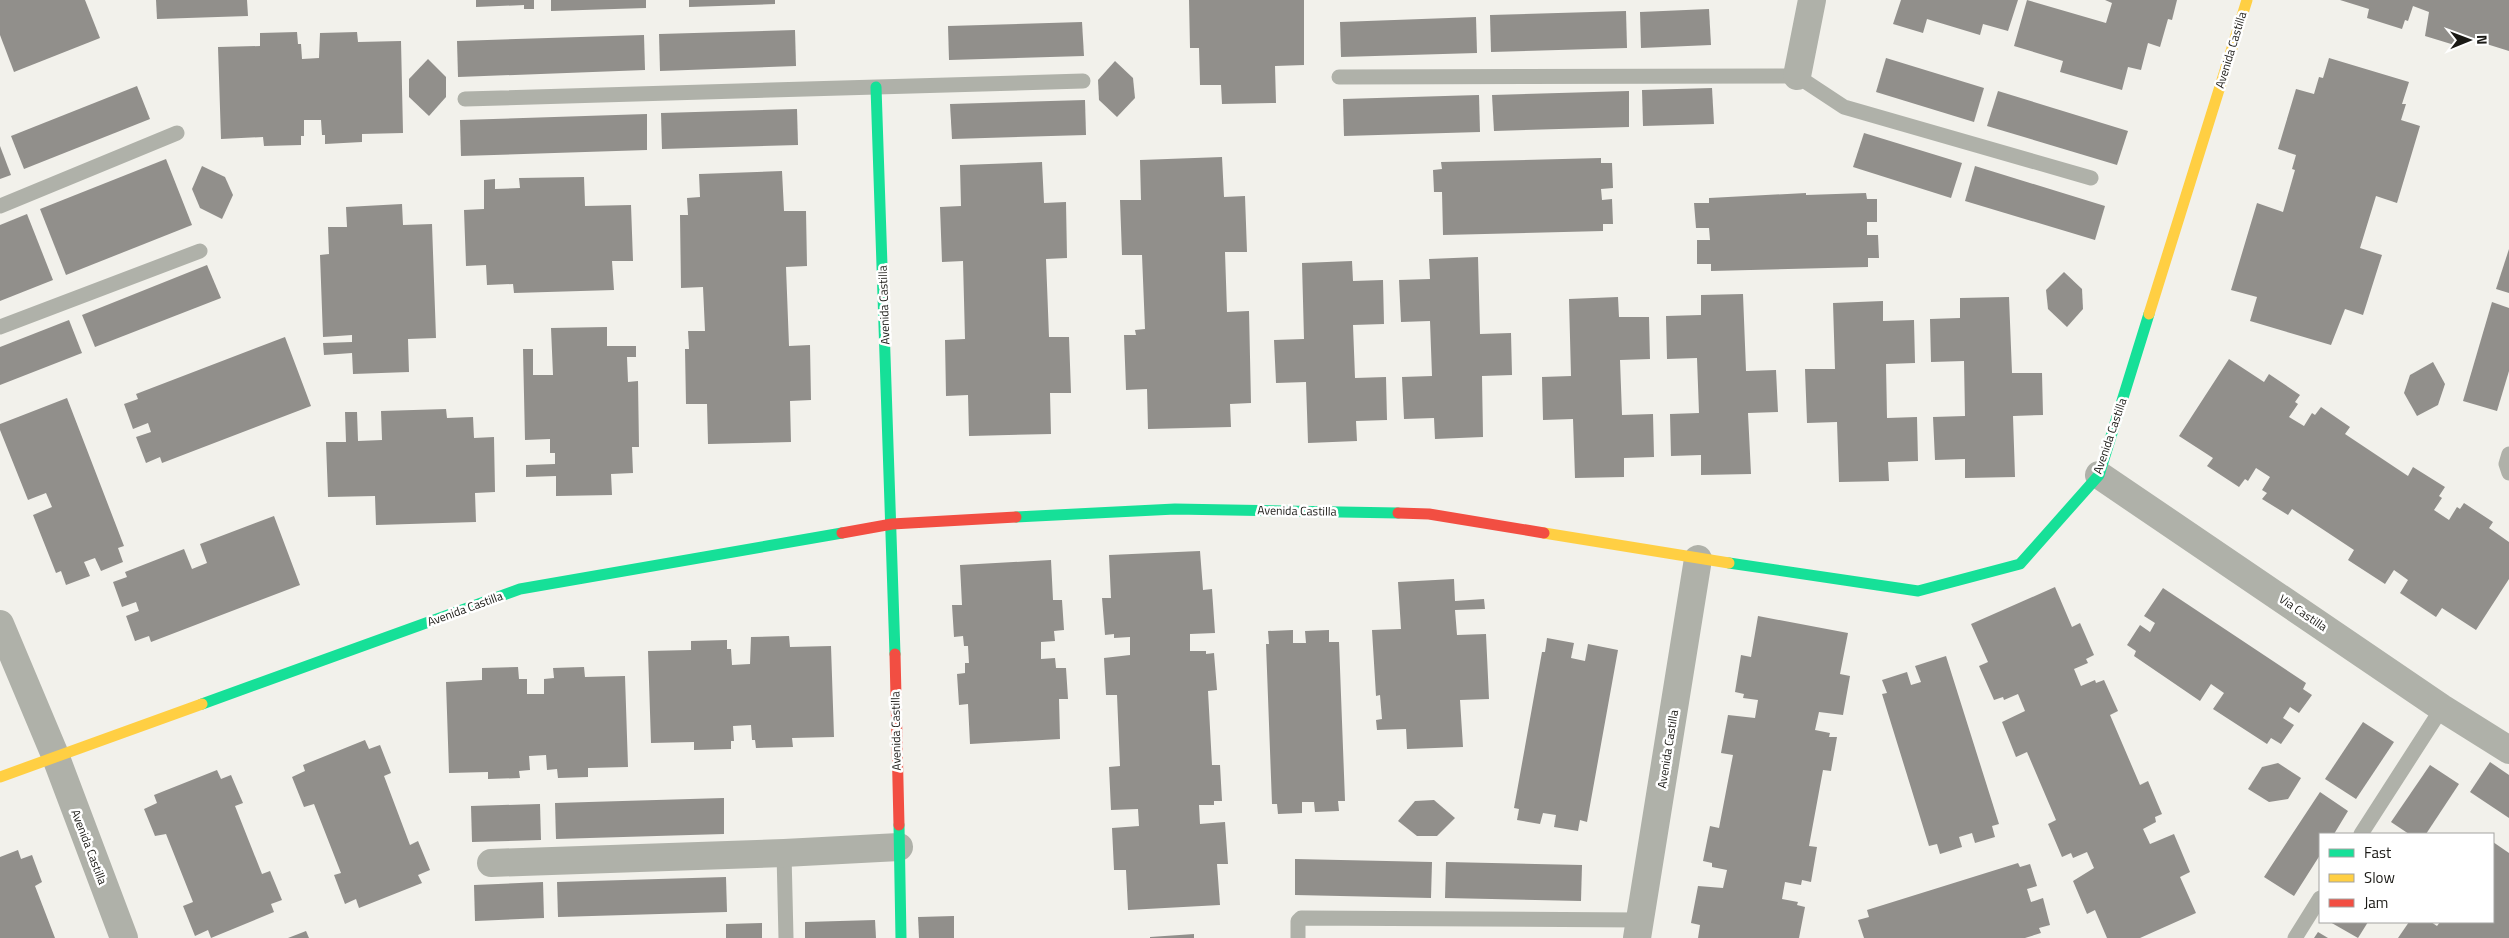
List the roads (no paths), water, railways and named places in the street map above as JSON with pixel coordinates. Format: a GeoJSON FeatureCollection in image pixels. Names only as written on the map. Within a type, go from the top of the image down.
{"type":"FeatureCollection","features":[{"type":"Feature","properties":{"kind":"street"},"geometry":{"type":"LineString","coordinates":[[1796,76],[1812,0]]}},
{"type":"Feature","properties":{"kind":"street","name":"Avenida Castilla"},"geometry":{"type":"LineString","coordinates":[[0,777],[55,755],[520,589],[892,524],[1175,508],[1429,514],[1698,559],[1918,592],[2020,564],[2099,475],[2247,0]]}},
{"type":"Feature","properties":{"kind":"street","name":"Avenida Castilla"},"geometry":{"type":"LineString","coordinates":[[876,87],[892,524],[901,938]]}},
{"type":"Feature","properties":{"kind":"street","name":"Via Castilla"},"geometry":{"type":"LineString","coordinates":[[2099,475],[2442,708],[2508,746]]}},
{"type":"Feature","properties":{"kind":"street","name":"Avenida Castilla"},"geometry":{"type":"LineString","coordinates":[[1639,929],[1698,559]]}},
{"type":"Feature","properties":{"kind":"street","name":"Avenida Castilla"},"geometry":{"type":"LineString","coordinates":[[0,624],[55,755],[124,938]]}},
{"type":"Feature","properties":{"kind":"street"},"geometry":{"type":"LineString","coordinates":[[491,864],[899,847]]}},
{"type":"Feature","properties":{"kind":"lane"},"geometry":{"type":"LineString","coordinates":[[1339,77],[1796,76],[1844,107],[2091,178]]}},
{"type":"Feature","properties":{"kind":"lane"},"geometry":{"type":"LineString","coordinates":[[465,99],[1084,81]]}},
{"type":"Feature","properties":{"kind":"lane"},"geometry":{"type":"LineString","coordinates":[[0,206],[177,133]]}},
{"type":"Feature","properties":{"kind":"lane"},"geometry":{"type":"LineString","coordinates":[[0,327],[200,250]]}},
{"type":"Feature","properties":{"kind":"lane"},"geometry":{"type":"LineString","coordinates":[[2509,454],[2506,464],[2509,473]]}},
{"type":"Feature","properties":{"kind":"lane"},"geometry":{"type":"LineString","coordinates":[[2362,833],[2442,708]]}},
{"type":"Feature","properties":{"kind":"lane"},"geometry":{"type":"LineString","coordinates":[[784,853],[786,938]]}},
{"type":"Feature","properties":{"kind":"lane"},"geometry":{"type":"LineString","coordinates":[[2294,938],[2319,900]]}},
{"type":"Feature","properties":{"kind":"lane"},"geometry":{"type":"LineString","coordinates":[[1298,938],[1298,921],[1301,918],[1639,929]]}}]}
